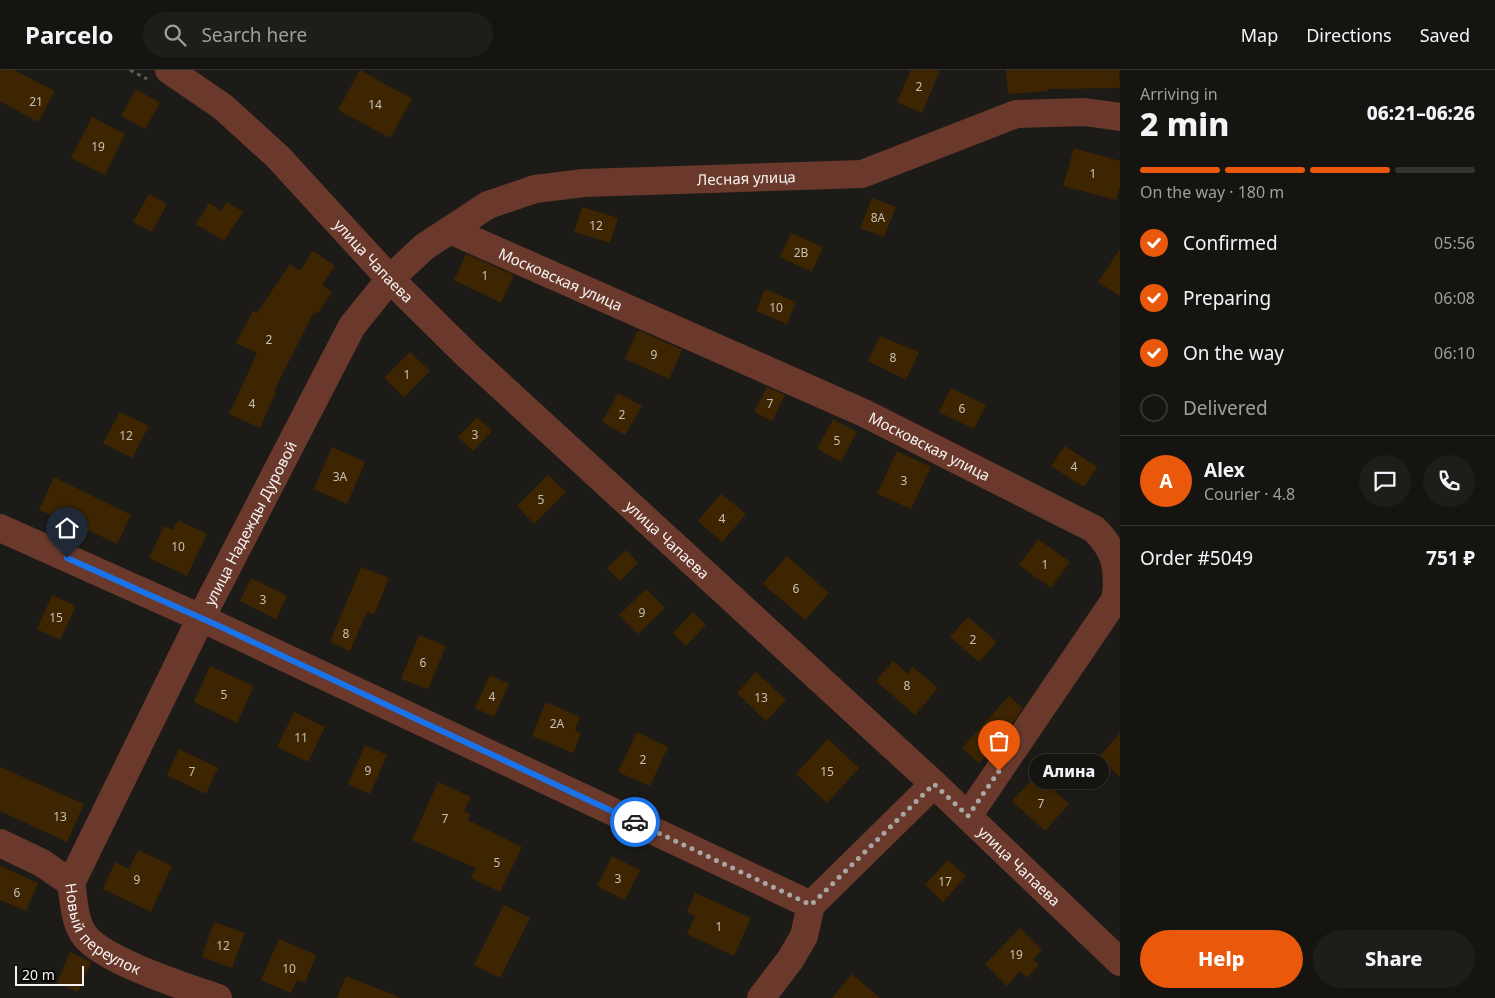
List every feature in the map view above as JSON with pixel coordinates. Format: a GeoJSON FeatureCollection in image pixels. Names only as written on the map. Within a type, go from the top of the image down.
{"type":"FeatureCollection","features":[{"type":"Feature","properties":{"kind":"street","name":"улица Чапаева"},"geometry":{"type":"LineString","coordinates":[[169,70],[223,107],[278,157],[390,279],[468,356],[934,784],[1120,962]]}},
{"type":"Feature","properties":{"kind":"street","name":"Лесная улица"},"geometry":{"type":"LineString","coordinates":[[390,279],[424,247],[488,204],[535,189],[584,183],[862,174],[1016,114],[1084,112],[1120,117]]}},
{"type":"Feature","properties":{"kind":"street","name":"Московская улица"},"geometry":{"type":"LineString","coordinates":[[450,230],[864,413],[1094,529],[1106,541],[1114,552],[1119,569],[1116,600],[968,816]]}},
{"type":"Feature","properties":{"kind":"street","name":"улица Надежды Дуровой"},"geometry":{"type":"LineString","coordinates":[[71,884],[201,618],[352,326],[390,279]]}},
{"type":"Feature","properties":{"kind":"street"},"geometry":{"type":"LineString","coordinates":[[0,528],[201,618],[811,905]]}},
{"type":"Feature","properties":{"kind":"street"},"geometry":{"type":"LineString","coordinates":[[761,998],[790,960],[804,936],[811,905],[934,784]]}},
{"type":"Feature","properties":{"kind":"street","name":"Новый переулок"},"geometry":{"type":"LineString","coordinates":[[0,843],[42,864],[71,884],[78,924],[86,936],[98,947],[148,973],[218,998]]}},
{"type":"Feature","properties":{"kind":"building"},"geometry":{"type":"Polygon","coordinates":[[[0,70],[14,70],[55,91],[38,122],[0,101],[0,70]]]}},
{"type":"Feature","properties":{"kind":"building"},"geometry":{"type":"Polygon","coordinates":[[[360,70],[412,99],[390,138],[338,110],[360,70]]]}},
{"type":"Feature","properties":{"kind":"building"},"geometry":{"type":"Polygon","coordinates":[[[911,70],[940,70],[922,113],[897,102],[911,70]]]}},
{"type":"Feature","properties":{"kind":"building"},"geometry":{"type":"Polygon","coordinates":[[[1006,70],[1119,70],[1120,88],[1047,89],[1048,91],[1008,94],[1006,70]]]}},
{"type":"Feature","properties":{"kind":"building"},"geometry":{"type":"Polygon","coordinates":[[[136,89],[160,103],[145,129],[121,116],[136,89]]]}},
{"type":"Feature","properties":{"kind":"building"},"geometry":{"type":"Polygon","coordinates":[[[92,117],[125,134],[105,175],[71,158],[92,117]]]}},
{"type":"Feature","properties":{"kind":"building"},"geometry":{"type":"Polygon","coordinates":[[[1074,148],[1120,161],[1120,187],[1116,200],[1063,186],[1074,148]]]}},
{"type":"Feature","properties":{"kind":"building"},"geometry":{"type":"Polygon","coordinates":[[[149,194],[167,204],[152,232],[133,222],[149,194]]]}},
{"type":"Feature","properties":{"kind":"building"},"geometry":{"type":"Polygon","coordinates":[[[872,198],[896,207],[884,237],[860,228],[872,198]]]}},
{"type":"Feature","properties":{"kind":"building"},"geometry":{"type":"Polygon","coordinates":[[[227,202],[243,212],[224,241],[196,224],[209,203],[221,211],[227,202]]]}},
{"type":"Feature","properties":{"kind":"building"},"geometry":{"type":"Polygon","coordinates":[[[582,207],[618,218],[610,243],[574,232],[582,207]]]}},
{"type":"Feature","properties":{"kind":"building"},"geometry":{"type":"Polygon","coordinates":[[[791,233],[823,247],[812,272],[780,257],[791,233]]]}},
{"type":"Feature","properties":{"kind":"building"},"geometry":{"type":"Polygon","coordinates":[[[1120,249],[1120,296],[1098,282],[1120,249]]]}},
{"type":"Feature","properties":{"kind":"building"},"geometry":{"type":"Polygon","coordinates":[[[313,251],[335,266],[322,285],[332,292],[317,314],[314,312],[274,391],[276,392],[260,428],[229,414],[257,353],[236,343],[253,311],[257,313],[290,264],[300,271],[313,251]]]}},
{"type":"Feature","properties":{"kind":"building"},"geometry":{"type":"Polygon","coordinates":[[[466,254],[514,275],[501,303],[454,280],[466,254]]]}},
{"type":"Feature","properties":{"kind":"building"},"geometry":{"type":"Polygon","coordinates":[[[765,289],[796,302],[787,324],[756,311],[765,289]]]}},
{"type":"Feature","properties":{"kind":"building"},"geometry":{"type":"Polygon","coordinates":[[[638,330],[682,350],[669,379],[625,359],[638,330]]]}},
{"type":"Feature","properties":{"kind":"building"},"geometry":{"type":"Polygon","coordinates":[[[880,336],[919,352],[906,380],[868,361],[880,336]]]}},
{"type":"Feature","properties":{"kind":"building"},"geometry":{"type":"Polygon","coordinates":[[[410,352],[430,371],[404,397],[384,378],[410,352]]]}},
{"type":"Feature","properties":{"kind":"building"},"geometry":{"type":"Polygon","coordinates":[[[767,387],[785,395],[772,421],[754,412],[767,387]]]}},
{"type":"Feature","properties":{"kind":"building"},"geometry":{"type":"Polygon","coordinates":[[[951,388],[986,405],[974,429],[939,412],[951,388]]]}},
{"type":"Feature","properties":{"kind":"building"},"geometry":{"type":"Polygon","coordinates":[[[618,393],[642,406],[625,435],[602,422],[618,393]]]}},
{"type":"Feature","properties":{"kind":"building"},"geometry":{"type":"Polygon","coordinates":[[[120,412],[149,426],[132,458],[103,443],[120,412]]]}},
{"type":"Feature","properties":{"kind":"building"},"geometry":{"type":"Polygon","coordinates":[[[477,417],[492,431],[473,451],[458,437],[477,417]]]}},
{"type":"Feature","properties":{"kind":"building"},"geometry":{"type":"Polygon","coordinates":[[[833,419],[857,432],[841,462],[817,449],[833,419]]]}},
{"type":"Feature","properties":{"kind":"building"},"geometry":{"type":"Polygon","coordinates":[[[1065,446],[1097,467],[1084,487],[1051,466],[1065,446]]]}},
{"type":"Feature","properties":{"kind":"building"},"geometry":{"type":"Polygon","coordinates":[[[332,447],[365,462],[347,504],[314,489],[332,447]]]}},
{"type":"Feature","properties":{"kind":"building"},"geometry":{"type":"Polygon","coordinates":[[[897,451],[931,467],[911,509],[877,494],[897,451]]]}},
{"type":"Feature","properties":{"kind":"building"},"geometry":{"type":"Polygon","coordinates":[[[548,475],[566,492],[534,524],[517,506],[548,475]]]}},
{"type":"Feature","properties":{"kind":"building"},"geometry":{"type":"Polygon","coordinates":[[[54,477],[131,515],[117,544],[63,518],[62,520],[39,510],[54,477]]]}},
{"type":"Feature","properties":{"kind":"building"},"geometry":{"type":"Polygon","coordinates":[[[721,494],[746,514],[722,542],[698,521],[721,494]]]}},
{"type":"Feature","properties":{"kind":"building"},"geometry":{"type":"Polygon","coordinates":[[[178,520],[207,534],[187,576],[149,558],[164,526],[173,530],[178,520]]]}},
{"type":"Feature","properties":{"kind":"building"},"geometry":{"type":"Polygon","coordinates":[[[1038,539],[1070,562],[1051,588],[1019,565],[1038,539]]]}},
{"type":"Feature","properties":{"kind":"building"},"geometry":{"type":"Polygon","coordinates":[[[626,550],[638,563],[620,581],[607,568],[626,550]]]}},
{"type":"Feature","properties":{"kind":"building"},"geometry":{"type":"Polygon","coordinates":[[[787,556],[829,593],[805,620],[763,584],[787,556]]]}},
{"type":"Feature","properties":{"kind":"building"},"geometry":{"type":"Polygon","coordinates":[[[361,567],[389,578],[374,615],[367,612],[350,651],[330,642],[361,567]]]}},
{"type":"Feature","properties":{"kind":"building"},"geometry":{"type":"Polygon","coordinates":[[[251,578],[287,596],[276,619],[240,601],[251,578]]]}},
{"type":"Feature","properties":{"kind":"building"},"geometry":{"type":"Polygon","coordinates":[[[646,589],[665,608],[638,634],[619,615],[646,589]]]}},
{"type":"Feature","properties":{"kind":"building"},"geometry":{"type":"Polygon","coordinates":[[[52,595],[76,606],[60,640],[37,629],[52,595]]]}},
{"type":"Feature","properties":{"kind":"building"},"geometry":{"type":"Polygon","coordinates":[[[693,612],[706,625],[686,646],[673,633],[693,612]]]}},
{"type":"Feature","properties":{"kind":"building"},"geometry":{"type":"Polygon","coordinates":[[[968,617],[997,642],[979,662],[950,637],[968,617]]]}},
{"type":"Feature","properties":{"kind":"building"},"geometry":{"type":"Polygon","coordinates":[[[419,635],[446,646],[428,689],[401,679],[419,635]]]}},
{"type":"Feature","properties":{"kind":"building"},"geometry":{"type":"Polygon","coordinates":[[[893,661],[908,674],[913,667],[938,688],[915,715],[876,681],[893,661]]]}},
{"type":"Feature","properties":{"kind":"building"},"geometry":{"type":"Polygon","coordinates":[[[210,666],[254,686],[237,723],[194,702],[210,666]]]}},
{"type":"Feature","properties":{"kind":"building"},"geometry":{"type":"Polygon","coordinates":[[[756,672],[786,700],[766,721],[737,693],[756,672]]]}},
{"type":"Feature","properties":{"kind":"building"},"geometry":{"type":"Polygon","coordinates":[[[490,675],[509,684],[494,717],[475,708],[490,675]]]}},
{"type":"Feature","properties":{"kind":"building"},"geometry":{"type":"Polygon","coordinates":[[[1009,696],[1023,708],[1003,737],[979,763],[962,748],[1009,696]]]}},
{"type":"Feature","properties":{"kind":"building"},"geometry":{"type":"Polygon","coordinates":[[[546,702],[580,717],[575,730],[581,733],[573,753],[532,736],[546,702]]]}},
{"type":"Feature","properties":{"kind":"building"},"geometry":{"type":"Polygon","coordinates":[[[294,712],[325,727],[308,762],[277,747],[294,712]]]}},
{"type":"Feature","properties":{"kind":"building"},"geometry":{"type":"Polygon","coordinates":[[[637,732],[668,747],[650,786],[618,772],[637,732]]]}},
{"type":"Feature","properties":{"kind":"building"},"geometry":{"type":"Polygon","coordinates":[[[1120,733],[1120,777],[1098,758],[1120,733]]]}},
{"type":"Feature","properties":{"kind":"building"},"geometry":{"type":"Polygon","coordinates":[[[828,739],[859,768],[827,803],[796,774],[828,739]]]}},
{"type":"Feature","properties":{"kind":"building"},"geometry":{"type":"Polygon","coordinates":[[[365,745],[387,755],[370,794],[348,784],[365,745]]]}},
{"type":"Feature","properties":{"kind":"building"},"geometry":{"type":"Polygon","coordinates":[[[179,749],[218,768],[206,794],[167,775],[179,749]]]}},
{"type":"Feature","properties":{"kind":"building"},"geometry":{"type":"Polygon","coordinates":[[[0,767],[84,804],[67,842],[0,811],[0,767]]]}},
{"type":"Feature","properties":{"kind":"building"},"geometry":{"type":"Polygon","coordinates":[[[1037,774],[1069,804],[1045,831],[1012,801],[1037,774]]]}},
{"type":"Feature","properties":{"kind":"building"},"geometry":{"type":"Polygon","coordinates":[[[438,782],[471,797],[464,811],[470,814],[468,820],[522,847],[500,892],[471,878],[476,868],[412,840],[438,782]]]}},
{"type":"Feature","properties":{"kind":"building"},"geometry":{"type":"Polygon","coordinates":[[[138,850],[172,866],[151,912],[103,889],[115,862],[129,869],[138,850]]]}},
{"type":"Feature","properties":{"kind":"building"},"geometry":{"type":"Polygon","coordinates":[[[612,856],[640,870],[625,900],[597,886],[612,856]]]}},
{"type":"Feature","properties":{"kind":"building"},"geometry":{"type":"Polygon","coordinates":[[[948,860],[966,876],[943,902],[925,885],[948,860]]]}},
{"type":"Feature","properties":{"kind":"building"},"geometry":{"type":"Polygon","coordinates":[[[0,866],[38,883],[26,911],[0,900],[0,866]]]}},
{"type":"Feature","properties":{"kind":"building"},"geometry":{"type":"Polygon","coordinates":[[[695,893],[751,918],[734,956],[687,934],[695,916],[687,912],[695,893]]]}},
{"type":"Feature","properties":{"kind":"building"},"geometry":{"type":"Polygon","coordinates":[[[504,905],[530,918],[500,978],[474,965],[504,905]]]}},
{"type":"Feature","properties":{"kind":"building"},"geometry":{"type":"Polygon","coordinates":[[[214,922],[245,933],[232,968],[202,957],[214,922]]]}},
{"type":"Feature","properties":{"kind":"building"},"geometry":{"type":"Polygon","coordinates":[[[1020,928],[1042,950],[1033,959],[1039,965],[1027,978],[1020,971],[1007,986],[985,964],[1020,928]]]}},
{"type":"Feature","properties":{"kind":"building"},"geometry":{"type":"Polygon","coordinates":[[[279,939],[316,955],[305,983],[297,980],[291,993],[261,980],[279,939]]]}},
{"type":"Feature","properties":{"kind":"building"},"geometry":{"type":"Polygon","coordinates":[[[70,952],[91,962],[78,992],[57,983],[70,952]]]}},
{"type":"Feature","properties":{"kind":"building"},"geometry":{"type":"Polygon","coordinates":[[[852,974],[880,998],[832,998],[852,974]]]}},
{"type":"Feature","properties":{"kind":"building"},"geometry":{"type":"Polygon","coordinates":[[[346,976],[399,997],[399,998],[337,998],[346,976]]]}},
{"type":"Feature","properties":{"kind":"way so far"},"geometry":{"type":"LineString","coordinates":[[635,822],[811,905],[934,784],[968,816],[999,771]]}},
{"type":"Feature","properties":{"kind":"place","name":"Алина"},"geometry":{"type":"Point","coordinates":[999,771]}},
{"type":"Feature","properties":{"kind":"route"},"geometry":{"type":"LineString","coordinates":[[67,558],[219,626],[635,822]]}}]}
